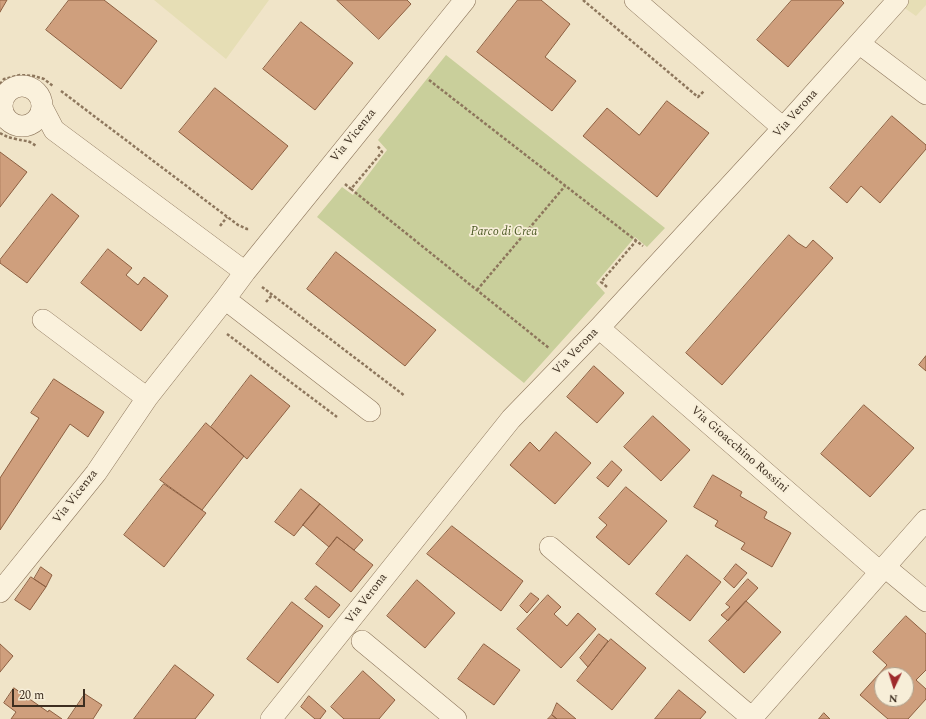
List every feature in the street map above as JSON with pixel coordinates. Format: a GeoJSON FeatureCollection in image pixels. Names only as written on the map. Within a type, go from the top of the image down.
{"type":"FeatureCollection","features":[{"type":"Feature","properties":{"kind":"street","name":"Via Vicenza"},"geometry":{"type":"LineString","coordinates":[[0,592],[96,473],[147,398],[225,299],[252,278],[465,0]]}},
{"type":"Feature","properties":{"kind":"street"},"geometry":{"type":"LineString","coordinates":[[635,0],[783,128]]}},
{"type":"Feature","properties":{"kind":"street","name":"Via Verona"},"geometry":{"type":"LineString","coordinates":[[271,719],[510,419],[599,328],[860,44],[898,0]]}},
{"type":"Feature","properties":{"kind":"street"},"geometry":{"type":"LineString","coordinates":[[860,44],[926,94]]}},
{"type":"Feature","properties":{"kind":"street"},"geometry":{"type":"LineString","coordinates":[[26,126],[32,124],[38,119],[41,114],[42,107],[38,94],[33,89],[21,86],[9,91],[5,96],[2,108],[4,114],[12,123],[19,126],[54,130]]}},
{"type":"Feature","properties":{"kind":"street"},"geometry":{"type":"LineString","coordinates":[[42,107],[54,130],[252,278]]}},
{"type":"Feature","properties":{"kind":"street"},"geometry":{"type":"LineString","coordinates":[[225,299],[370,411]]}},
{"type":"Feature","properties":{"kind":"street"},"geometry":{"type":"LineString","coordinates":[[43,320],[147,398]]}},
{"type":"Feature","properties":{"kind":"street","name":"Via Gioacchino Rossini"},"geometry":{"type":"LineString","coordinates":[[599,328],[882,570],[926,601]]}},
{"type":"Feature","properties":{"kind":"street"},"geometry":{"type":"LineString","coordinates":[[550,547],[751,718],[926,520]]}},
{"type":"Feature","properties":{"kind":"street"},"geometry":{"type":"LineString","coordinates":[[362,641],[456,719]]}},
{"type":"Feature","properties":{"kind":"path"},"geometry":{"type":"LineString","coordinates":[[583,0],[698,97],[706,88]]}},
{"type":"Feature","properties":{"kind":"path"},"geometry":{"type":"LineString","coordinates":[[0,84],[4,79],[20,75],[34,76],[44,79],[238,225],[247,229],[254,229]]}},
{"type":"Feature","properties":{"kind":"path"},"geometry":{"type":"LineString","coordinates":[[425,77],[648,250]]}},
{"type":"Feature","properties":{"kind":"path"},"geometry":{"type":"LineString","coordinates":[[0,133],[18,140],[27,141],[37,147]]}},
{"type":"Feature","properties":{"kind":"path"},"geometry":{"type":"LineString","coordinates":[[351,189],[382,152],[373,140]]}},
{"type":"Feature","properties":{"kind":"path"},"geometry":{"type":"LineString","coordinates":[[340,180],[554,353]]}},
{"type":"Feature","properties":{"kind":"path"},"geometry":{"type":"LineString","coordinates":[[477,290],[564,186]]}},
{"type":"Feature","properties":{"kind":"path"},"geometry":{"type":"LineString","coordinates":[[252,278],[405,396]]}},
{"type":"Feature","properties":{"kind":"path"},"geometry":{"type":"LineString","coordinates":[[226,333],[336,417]]}},
{"type":"Feature","properties":{"kind":"shaded area"},"geometry":{"type":"Polygon","coordinates":[[[154,0],[269,0],[226,59],[154,0]]]}},
{"type":"Feature","properties":{"kind":"shaded area"},"geometry":{"type":"Polygon","coordinates":[[[893,0],[926,0],[926,5],[916,16],[893,0]]]}},
{"type":"Feature","properties":{"kind":"green space","name":"Parco di Crea"},"geometry":{"type":"Polygon","coordinates":[[[446,55],[665,228],[647,247],[635,237],[596,283],[605,293],[524,383],[317,217],[342,187],[353,195],[387,150],[378,140],[446,55]]]}},
{"type":"Feature","properties":{"kind":"building"},"geometry":{"type":"Polygon","coordinates":[[[0,0],[7,0],[0,12],[0,0]]]}},
{"type":"Feature","properties":{"kind":"building"},"geometry":{"type":"Polygon","coordinates":[[[69,0],[104,0],[157,41],[121,89],[46,30],[69,0]]]}},
{"type":"Feature","properties":{"kind":"building"},"geometry":{"type":"Polygon","coordinates":[[[337,0],[407,0],[411,4],[379,39],[337,0]]]}},
{"type":"Feature","properties":{"kind":"building"},"geometry":{"type":"Polygon","coordinates":[[[518,0],[541,0],[570,24],[545,57],[576,81],[552,111],[477,52],[518,0]]]}},
{"type":"Feature","properties":{"kind":"building"},"geometry":{"type":"Polygon","coordinates":[[[792,0],[841,0],[844,3],[788,67],[757,40],[792,0]]]}},
{"type":"Feature","properties":{"kind":"building"},"geometry":{"type":"Polygon","coordinates":[[[301,22],[353,63],[315,110],[263,69],[301,22]]]}},
{"type":"Feature","properties":{"kind":"building"},"geometry":{"type":"Polygon","coordinates":[[[215,88],[288,146],[252,190],[179,132],[215,88]]]}},
{"type":"Feature","properties":{"kind":"building"},"geometry":{"type":"Polygon","coordinates":[[[667,101],[709,133],[657,197],[583,136],[607,108],[639,135],[667,101]]]}},
{"type":"Feature","properties":{"kind":"building"},"geometry":{"type":"Polygon","coordinates":[[[892,116],[926,145],[926,149],[880,203],[861,186],[847,203],[830,188],[892,116]]]}},
{"type":"Feature","properties":{"kind":"building"},"geometry":{"type":"Polygon","coordinates":[[[0,152],[27,172],[0,207],[0,152]]]}},
{"type":"Feature","properties":{"kind":"building"},"geometry":{"type":"Polygon","coordinates":[[[52,194],[79,216],[27,283],[0,263],[0,260],[52,194]]]}},
{"type":"Feature","properties":{"kind":"building"},"geometry":{"type":"Polygon","coordinates":[[[789,235],[806,248],[813,240],[833,258],[722,385],[686,353],[789,235]]]}},
{"type":"Feature","properties":{"kind":"building"},"geometry":{"type":"Polygon","coordinates":[[[108,249],[132,268],[126,275],[138,285],[144,277],[168,296],[141,331],[81,283],[108,249]]]}},
{"type":"Feature","properties":{"kind":"building"},"geometry":{"type":"Polygon","coordinates":[[[336,252],[436,330],[405,366],[307,289],[336,252]]]}},
{"type":"Feature","properties":{"kind":"building"},"geometry":{"type":"Polygon","coordinates":[[[926,356],[926,371],[919,365],[926,356]]]}},
{"type":"Feature","properties":{"kind":"building"},"geometry":{"type":"Polygon","coordinates":[[[594,366],[624,393],[597,423],[567,397],[594,366]]]}},
{"type":"Feature","properties":{"kind":"building"},"geometry":{"type":"Polygon","coordinates":[[[251,375],[290,406],[247,459],[211,427],[251,375]]]}},
{"type":"Feature","properties":{"kind":"building"},"geometry":{"type":"Polygon","coordinates":[[[54,379],[104,412],[88,437],[70,424],[0,530],[0,478],[39,418],[31,413],[54,379]]]}},
{"type":"Feature","properties":{"kind":"building"},"geometry":{"type":"Polygon","coordinates":[[[864,405],[914,448],[870,497],[821,454],[864,405]]]}},
{"type":"Feature","properties":{"kind":"building"},"geometry":{"type":"Polygon","coordinates":[[[653,416],[690,450],[661,481],[624,447],[653,416]]]}},
{"type":"Feature","properties":{"kind":"building"},"geometry":{"type":"Polygon","coordinates":[[[206,423],[244,456],[202,510],[160,480],[206,423]]]}},
{"type":"Feature","properties":{"kind":"building"},"geometry":{"type":"Polygon","coordinates":[[[556,432],[591,463],[555,504],[510,465],[530,442],[539,451],[556,432]]]}},
{"type":"Feature","properties":{"kind":"building"},"geometry":{"type":"Polygon","coordinates":[[[612,461],[622,470],[608,487],[597,478],[612,461]]]}},
{"type":"Feature","properties":{"kind":"building"},"geometry":{"type":"Polygon","coordinates":[[[713,475],[742,492],[740,496],[767,512],[764,518],[791,533],[772,567],[741,549],[745,543],[715,526],[718,521],[694,507],[713,475]]]}},
{"type":"Feature","properties":{"kind":"building"},"geometry":{"type":"Polygon","coordinates":[[[164,484],[206,513],[164,567],[124,535],[164,484]]]}},
{"type":"Feature","properties":{"kind":"building"},"geometry":{"type":"Polygon","coordinates":[[[626,487],[667,521],[629,565],[596,537],[607,525],[599,518],[626,487]]]}},
{"type":"Feature","properties":{"kind":"building"},"geometry":{"type":"Polygon","coordinates":[[[301,489],[320,504],[294,536],[275,522],[301,489]]]}},
{"type":"Feature","properties":{"kind":"building"},"geometry":{"type":"Polygon","coordinates":[[[320,504],[363,540],[354,550],[337,537],[329,547],[303,525],[320,504]]]}},
{"type":"Feature","properties":{"kind":"building"},"geometry":{"type":"Polygon","coordinates":[[[452,526],[523,581],[501,611],[427,554],[452,526]]]}},
{"type":"Feature","properties":{"kind":"building"},"geometry":{"type":"Polygon","coordinates":[[[337,537],[373,565],[351,592],[316,564],[337,537]]]}},
{"type":"Feature","properties":{"kind":"building"},"geometry":{"type":"Polygon","coordinates":[[[687,555],[721,582],[690,621],[656,594],[687,555]]]}},
{"type":"Feature","properties":{"kind":"building"},"geometry":{"type":"Polygon","coordinates":[[[736,564],[747,573],[734,588],[724,579],[736,564]]]}},
{"type":"Feature","properties":{"kind":"building"},"geometry":{"type":"Polygon","coordinates":[[[41,567],[52,575],[46,587],[34,579],[41,567]]]}},
{"type":"Feature","properties":{"kind":"building"},"geometry":{"type":"Polygon","coordinates":[[[31,577],[46,587],[30,610],[15,600],[31,577]]]}},
{"type":"Feature","properties":{"kind":"building"},"geometry":{"type":"Polygon","coordinates":[[[748,579],[758,588],[728,621],[721,615],[730,607],[726,604],[748,579]]]}},
{"type":"Feature","properties":{"kind":"building"},"geometry":{"type":"Polygon","coordinates":[[[417,580],[455,613],[425,648],[387,616],[417,580]]]}},
{"type":"Feature","properties":{"kind":"building"},"geometry":{"type":"Polygon","coordinates":[[[316,586],[340,605],[329,618],[305,599],[316,586]]]}},
{"type":"Feature","properties":{"kind":"building"},"geometry":{"type":"Polygon","coordinates":[[[531,593],[539,599],[527,613],[520,606],[531,593]]]}},
{"type":"Feature","properties":{"kind":"building"},"geometry":{"type":"Polygon","coordinates":[[[548,595],[561,607],[554,614],[567,626],[578,613],[596,629],[561,668],[517,629],[548,595]]]}},
{"type":"Feature","properties":{"kind":"building"},"geometry":{"type":"Polygon","coordinates":[[[746,601],[781,632],[744,673],[709,641],[746,601]]]}},
{"type":"Feature","properties":{"kind":"building"},"geometry":{"type":"Polygon","coordinates":[[[292,602],[323,626],[278,683],[247,659],[292,602]]]}},
{"type":"Feature","properties":{"kind":"building"},"geometry":{"type":"Polygon","coordinates":[[[906,616],[926,634],[926,670],[916,680],[926,689],[926,699],[908,719],[888,719],[874,707],[914,707],[914,667],[885,667],[887,665],[873,652],[906,616]]]}},
{"type":"Feature","properties":{"kind":"building"},"geometry":{"type":"Polygon","coordinates":[[[599,634],[608,641],[588,667],[580,658],[599,634]]]}},
{"type":"Feature","properties":{"kind":"building"},"geometry":{"type":"Polygon","coordinates":[[[611,639],[646,668],[612,710],[577,681],[611,639]]]}},
{"type":"Feature","properties":{"kind":"building"},"geometry":{"type":"Polygon","coordinates":[[[0,644],[13,656],[0,672],[0,644]]]}},
{"type":"Feature","properties":{"kind":"building"},"geometry":{"type":"Polygon","coordinates":[[[484,644],[520,670],[494,705],[458,679],[484,644]]]}},
{"type":"Feature","properties":{"kind":"building"},"geometry":{"type":"Polygon","coordinates":[[[175,665],[214,695],[195,719],[134,719],[175,665]]]}},
{"type":"Feature","properties":{"kind":"building"},"geometry":{"type":"Polygon","coordinates":[[[363,671],[395,700],[379,719],[344,719],[331,707],[363,671]]]}},
{"type":"Feature","properties":{"kind":"building"},"geometry":{"type":"Polygon","coordinates":[[[874,679],[874,707],[860,695],[874,679]]]}},
{"type":"Feature","properties":{"kind":"building"},"geometry":{"type":"Polygon","coordinates":[[[14,688],[48,712],[49,710],[62,719],[11,719],[16,712],[4,703],[14,688]]]}},
{"type":"Feature","properties":{"kind":"building"},"geometry":{"type":"Polygon","coordinates":[[[679,690],[706,712],[700,719],[655,719],[679,690]]]}},
{"type":"Feature","properties":{"kind":"building"},"geometry":{"type":"Polygon","coordinates":[[[85,694],[102,705],[93,719],[68,719],[85,694]]]}},
{"type":"Feature","properties":{"kind":"building"},"geometry":{"type":"Polygon","coordinates":[[[309,696],[326,711],[320,719],[315,719],[301,707],[309,696]]]}},
{"type":"Feature","properties":{"kind":"building"},"geometry":{"type":"Polygon","coordinates":[[[557,703],[576,719],[557,719],[552,715],[557,703]]]}},
{"type":"Feature","properties":{"kind":"building"},"geometry":{"type":"Polygon","coordinates":[[[824,713],[830,719],[819,719],[824,713]]]}},
{"type":"Feature","properties":{"kind":"building"},"geometry":{"type":"Polygon","coordinates":[[[552,715],[557,719],[548,719],[552,715]]]}}]}
